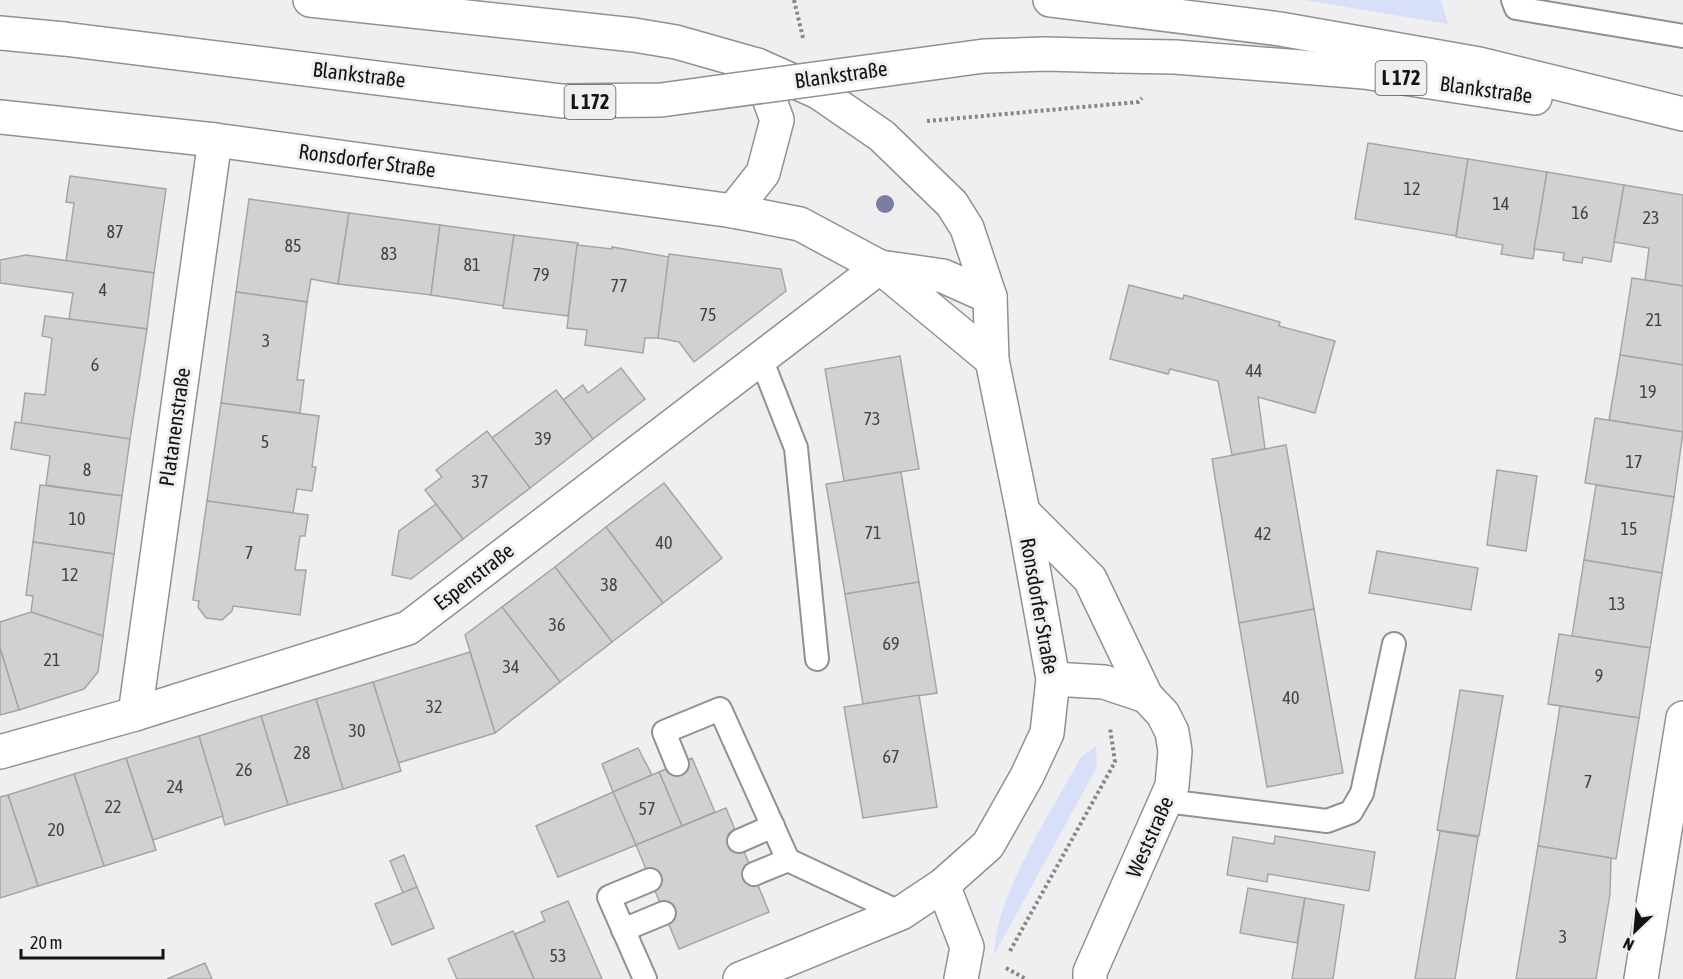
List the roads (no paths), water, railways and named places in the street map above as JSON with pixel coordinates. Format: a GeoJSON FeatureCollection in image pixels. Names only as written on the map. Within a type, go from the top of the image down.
{"type":"FeatureCollection","features":[{"type":"Feature","properties":{"kind":"street","name":"Ronsdorfer Straße"},"geometry":{"type":"LineString","coordinates":[[310,0],[634,35],[676,42],[757,65],[818,92],[882,136],[952,204],[968,228],[990,297],[992,360],[1023,512],[1053,680],[1047,733],[1027,776],[988,844],[943,885],[901,913],[740,979]]}},
{"type":"Feature","properties":{"kind":"street","name":"Blankstraße"},"geometry":{"type":"LineString","coordinates":[[1050,0],[1131,5],[1479,64],[1683,116]]}},
{"type":"Feature","properties":{"kind":"street","name":"Blankstraße"},"geometry":{"type":"LineString","coordinates":[[0,33],[550,99],[611,103],[661,100],[984,56],[1046,54],[1175,57],[1364,72],[1683,116]]}},
{"type":"Feature","properties":{"kind":"street"},"geometry":{"type":"LineString","coordinates":[[733,211],[763,173],[777,120],[757,65]]}},
{"type":"Feature","properties":{"kind":"street","name":"Ronsdorfer Straße"},"geometry":{"type":"LineString","coordinates":[[0,117],[215,140],[733,211],[800,225],[880,267],[992,360]]}},
{"type":"Feature","properties":{"kind":"street","name":"Platanenstraße"},"geometry":{"type":"LineString","coordinates":[[135,714],[215,140]]}},
{"type":"Feature","properties":{"kind":"street"},"geometry":{"type":"LineString","coordinates":[[880,267],[943,276],[990,297]]}},
{"type":"Feature","properties":{"kind":"street","name":"Espenstraße"},"geometry":{"type":"LineString","coordinates":[[0,752],[135,714],[408,628],[760,356],[880,267]]}},
{"type":"Feature","properties":{"kind":"street","name":"Weststraße"},"geometry":{"type":"LineString","coordinates":[[1023,512],[1090,579],[1146,696],[1163,714],[1172,732],[1176,751],[1172,786],[1090,972],[1090,979]]}},
{"type":"Feature","properties":{"kind":"street"},"geometry":{"type":"LineString","coordinates":[[1053,680],[1104,682],[1146,696]]}},
{"type":"Feature","properties":{"kind":"street"},"geometry":{"type":"LineString","coordinates":[[1641,979],[1683,718]]}},
{"type":"Feature","properties":{"kind":"street"},"geometry":{"type":"LineString","coordinates":[[943,885],[967,946],[961,979]]}},
{"type":"Feature","properties":{"kind":"lane"},"geometry":{"type":"LineString","coordinates":[[1513,0],[1516,8],[1683,36]]}},
{"type":"Feature","properties":{"kind":"lane"},"geometry":{"type":"LineString","coordinates":[[760,356],[796,448],[817,659]]}},
{"type":"Feature","properties":{"kind":"lane"},"geometry":{"type":"LineString","coordinates":[[1166,801],[1327,821],[1351,812],[1362,793],[1394,644]]}},
{"type":"Feature","properties":{"kind":"lane"},"geometry":{"type":"LineString","coordinates":[[677,764],[664,732],[720,710],[788,860],[901,913]]}},
{"type":"Feature","properties":{"kind":"lane"},"geometry":{"type":"LineString","coordinates":[[739,841],[773,826]]}},
{"type":"Feature","properties":{"kind":"lane"},"geometry":{"type":"LineString","coordinates":[[753,874],[788,860]]}},
{"type":"Feature","properties":{"kind":"lane"},"geometry":{"type":"LineString","coordinates":[[645,979],[609,897],[650,880]]}},
{"type":"Feature","properties":{"kind":"lane"},"geometry":{"type":"LineString","coordinates":[[623,930],[664,913]]}}]}
